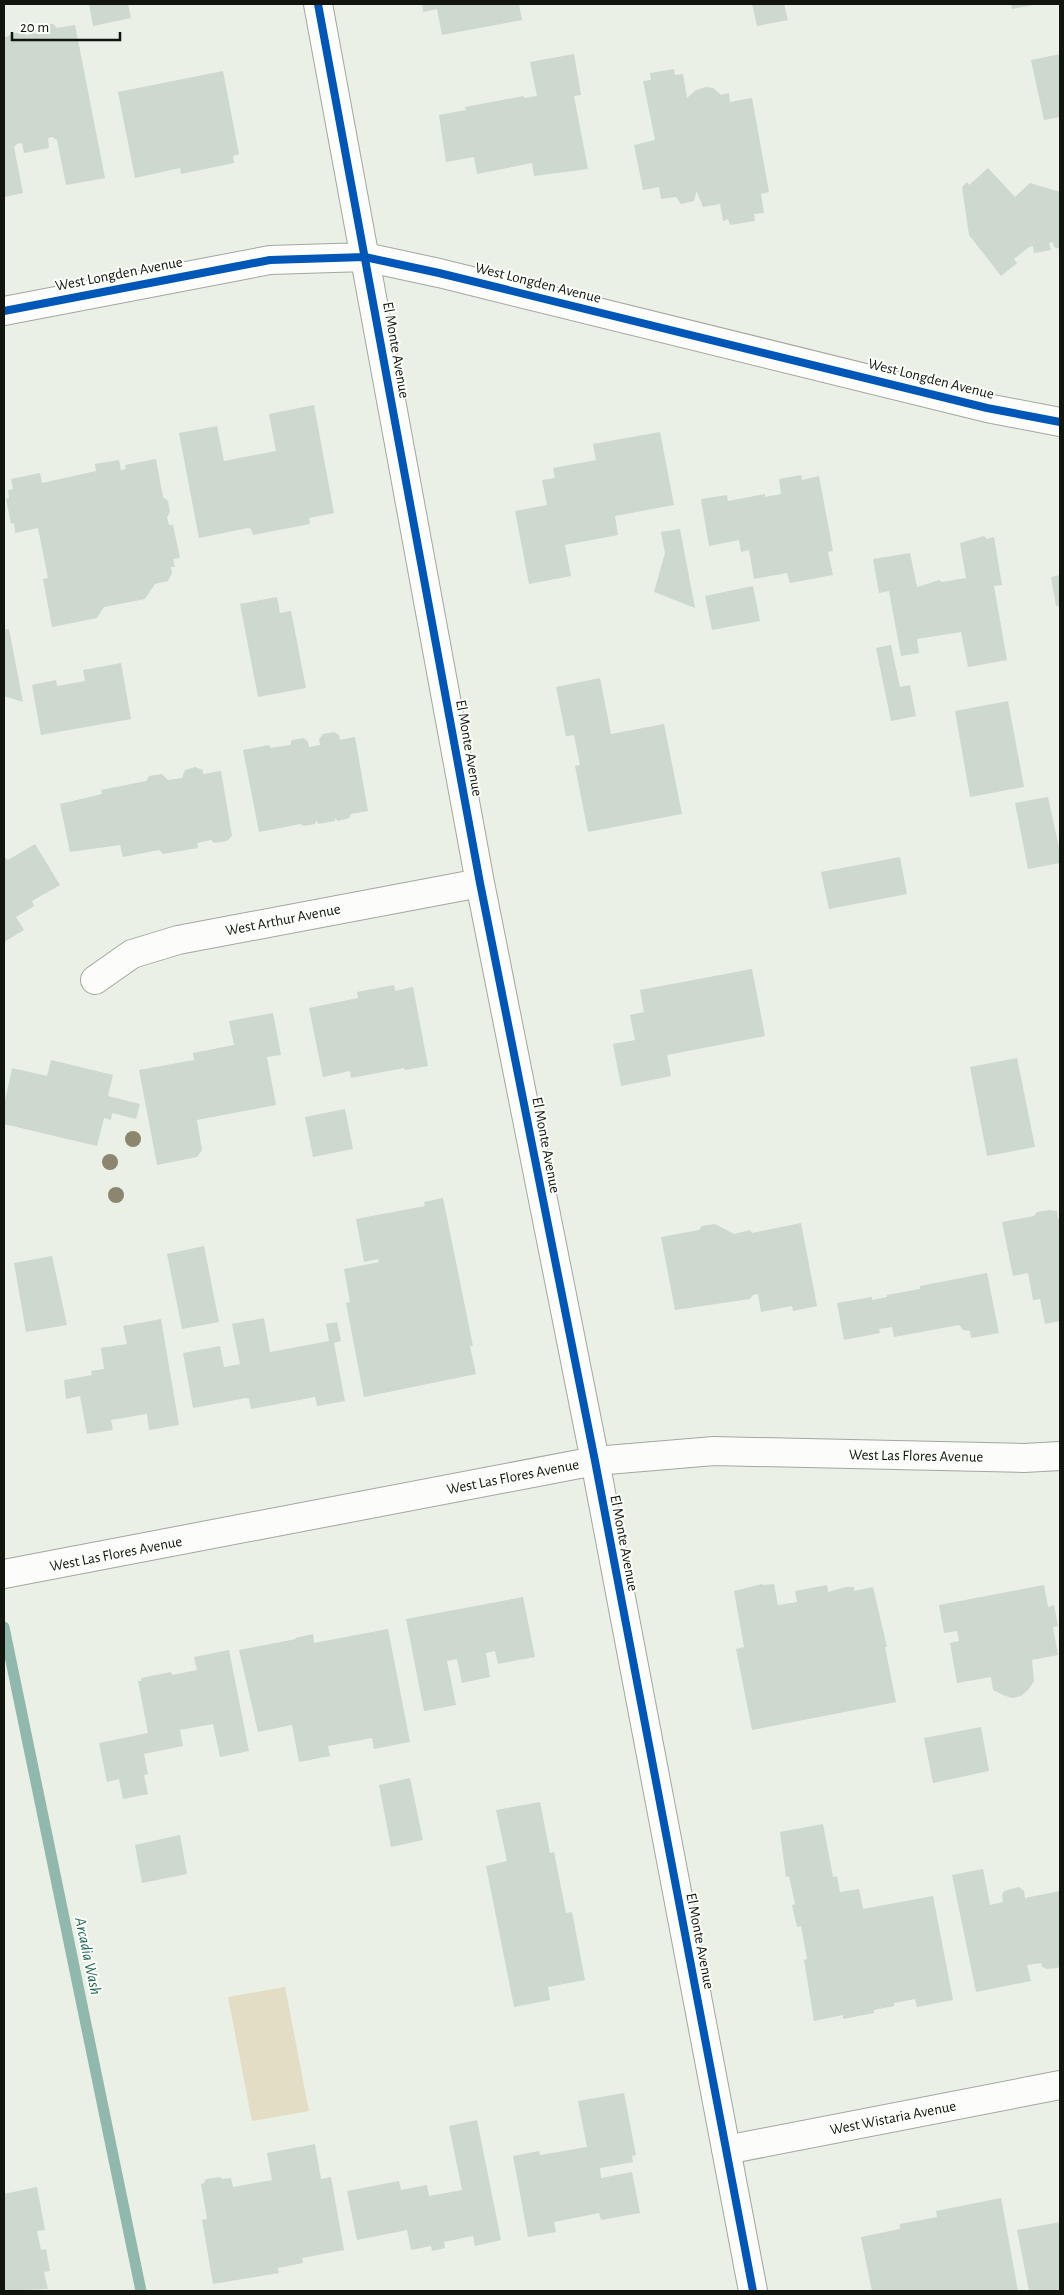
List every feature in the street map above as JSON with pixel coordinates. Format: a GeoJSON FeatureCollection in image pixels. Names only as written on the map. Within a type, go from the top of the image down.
{"type":"FeatureCollection","features":[{"type":"Feature","properties":{"kind":"street","name":"El Monte Avenue"},"geometry":{"type":"LineString","coordinates":[[318,4],[480,883],[595,1461],[753,2291]]}},
{"type":"Feature","properties":{"kind":"street","name":"West Longden Avenue"},"geometry":{"type":"LineString","coordinates":[[4,311],[270,260],[365,257],[449,275],[987,408],[1060,422]]}},
{"type":"Feature","properties":{"kind":"street","name":"West Arthur Avenue"},"geometry":{"type":"LineString","coordinates":[[95,980],[132,954],[178,940],[480,883]]}},
{"type":"Feature","properties":{"kind":"street","name":"West Las Flores Avenue"},"geometry":{"type":"LineString","coordinates":[[4,1574],[34,1570],[595,1461],[714,1451],[1024,1458],[1060,1456]]}},
{"type":"Feature","properties":{"kind":"street","name":"West Wistaria Avenue"},"geometry":{"type":"LineString","coordinates":[[726,2150],[1060,2085]]}},
{"type":"Feature","properties":{"kind":"shaded area"},"geometry":{"type":"Polygon","coordinates":[[[285,1987],[309,2111],[252,2121],[228,1997],[285,1987]]]}},
{"type":"Feature","properties":{"kind":"building"},"geometry":{"type":"Polygon","coordinates":[[[89,4],[128,4],[131,18],[93,26],[89,4]]]}},
{"type":"Feature","properties":{"kind":"building"},"geometry":{"type":"Polygon","coordinates":[[[422,4],[519,4],[522,20],[442,35],[437,9],[423,12],[422,4]]]}},
{"type":"Feature","properties":{"kind":"building"},"geometry":{"type":"Polygon","coordinates":[[[752,4],[784,4],[788,20],[757,26],[752,4]]]}},
{"type":"Feature","properties":{"kind":"building"},"geometry":{"type":"Polygon","coordinates":[[[1011,4],[1034,4],[1034,5],[1012,9],[1011,4]]]}},
{"type":"Feature","properties":{"kind":"building"},"geometry":{"type":"Polygon","coordinates":[[[53,24],[57,28],[75,25],[105,178],[66,185],[57,140],[52,137],[48,138],[49,148],[24,153],[22,143],[14,147],[23,193],[4,197],[4,38],[14,33],[24,33],[26,35],[36,33],[38,27],[53,24]]]}},
{"type":"Feature","properties":{"kind":"building"},"geometry":{"type":"Polygon","coordinates":[[[574,54],[581,95],[574,96],[588,169],[534,176],[532,163],[477,174],[474,157],[446,162],[439,115],[466,110],[465,107],[524,96],[524,98],[537,96],[530,62],[574,54]]]}},
{"type":"Feature","properties":{"kind":"building"},"geometry":{"type":"Polygon","coordinates":[[[1060,54],[1060,117],[1044,120],[1031,60],[1060,54]]]}},
{"type":"Feature","properties":{"kind":"building"},"geometry":{"type":"Polygon","coordinates":[[[674,69],[675,75],[683,74],[687,98],[696,90],[706,87],[713,88],[721,95],[729,93],[730,102],[752,98],[769,192],[761,194],[764,213],[754,214],[755,221],[730,225],[728,219],[723,221],[720,204],[703,207],[697,192],[694,201],[681,204],[676,197],[661,199],[659,187],[643,190],[634,145],[655,140],[643,81],[651,80],[650,73],[674,69]]]}},
{"type":"Feature","properties":{"kind":"building"},"geometry":{"type":"Polygon","coordinates":[[[223,71],[239,154],[233,156],[234,163],[181,174],[180,168],[135,178],[118,92],[223,71]]]}},
{"type":"Feature","properties":{"kind":"building"},"geometry":{"type":"Polygon","coordinates":[[[988,168],[1015,197],[1030,183],[1060,192],[1060,249],[1054,247],[1053,242],[1049,243],[1051,250],[1034,253],[1033,246],[1029,247],[1014,259],[1017,263],[1001,276],[969,235],[962,187],[967,182],[969,185],[988,168]]]}},
{"type":"Feature","properties":{"kind":"building"},"geometry":{"type":"Polygon","coordinates":[[[314,405],[334,513],[309,518],[310,524],[253,535],[251,529],[248,528],[199,538],[179,433],[217,426],[224,461],[276,451],[269,414],[314,405]]]}},
{"type":"Feature","properties":{"kind":"building"},"geometry":{"type":"Polygon","coordinates":[[[660,432],[674,505],[615,516],[618,535],[565,545],[571,576],[529,584],[515,511],[547,505],[542,480],[555,478],[553,468],[596,460],[593,444],[660,432]]]}},
{"type":"Feature","properties":{"kind":"building"},"geometry":{"type":"Polygon","coordinates":[[[156,459],[163,497],[168,501],[170,512],[167,517],[169,525],[173,525],[180,558],[173,559],[175,567],[171,567],[172,573],[168,581],[155,584],[145,599],[104,607],[97,618],[52,627],[43,579],[48,578],[38,528],[15,533],[14,523],[11,524],[6,499],[9,498],[8,490],[13,489],[11,479],[40,473],[42,483],[96,471],[95,464],[119,460],[121,470],[126,469],[125,465],[156,459]]]}},
{"type":"Feature","properties":{"kind":"building"},"geometry":{"type":"Polygon","coordinates":[[[801,475],[802,480],[819,476],[833,551],[828,552],[833,575],[790,583],[787,573],[754,579],[749,550],[741,552],[739,540],[709,546],[701,499],[727,495],[728,501],[765,494],[765,497],[781,494],[779,479],[801,475]]]}},
{"type":"Feature","properties":{"kind":"building"},"geometry":{"type":"Polygon","coordinates":[[[680,529],[695,608],[654,592],[665,553],[661,532],[680,529]]]}},
{"type":"Feature","properties":{"kind":"building"},"geometry":{"type":"Polygon","coordinates":[[[984,536],[987,539],[994,537],[1002,585],[994,586],[1007,660],[968,667],[961,632],[917,639],[919,653],[901,656],[889,591],[879,593],[873,559],[910,553],[917,587],[939,580],[942,582],[966,578],[960,543],[984,536]]]}},
{"type":"Feature","properties":{"kind":"building"},"geometry":{"type":"Polygon","coordinates":[[[1060,575],[1060,606],[1056,606],[1051,577],[1060,575]]]}},
{"type":"Feature","properties":{"kind":"building"},"geometry":{"type":"Polygon","coordinates":[[[753,586],[760,621],[712,630],[705,596],[753,586]]]}},
{"type":"Feature","properties":{"kind":"building"},"geometry":{"type":"Polygon","coordinates":[[[277,597],[280,613],[291,611],[306,688],[258,697],[240,604],[277,597]]]}},
{"type":"Feature","properties":{"kind":"building"},"geometry":{"type":"Polygon","coordinates":[[[9,629],[23,702],[4,696],[4,630],[9,629]]]}},
{"type":"Feature","properties":{"kind":"building"},"geometry":{"type":"Polygon","coordinates":[[[891,645],[900,687],[910,685],[916,716],[891,721],[876,648],[891,645]]]}},
{"type":"Feature","properties":{"kind":"building"},"geometry":{"type":"Polygon","coordinates":[[[121,663],[131,719],[41,735],[32,685],[56,680],[57,686],[85,681],[83,670],[121,663]]]}},
{"type":"Feature","properties":{"kind":"building"},"geometry":{"type":"Polygon","coordinates":[[[600,678],[611,734],[664,724],[682,814],[588,832],[575,766],[580,765],[574,735],[566,736],[556,687],[600,678]]]}},
{"type":"Feature","properties":{"kind":"building"},"geometry":{"type":"Polygon","coordinates":[[[1008,701],[1024,787],[970,797],[955,711],[1008,701]]]}},
{"type":"Feature","properties":{"kind":"building"},"geometry":{"type":"Polygon","coordinates":[[[334,732],[339,735],[340,740],[355,737],[368,811],[351,814],[349,818],[338,821],[335,818],[335,821],[318,824],[317,820],[315,824],[303,826],[301,824],[259,832],[243,750],[269,745],[271,748],[290,745],[292,740],[304,738],[308,742],[309,747],[320,745],[319,739],[323,734],[334,732]]]}},
{"type":"Feature","properties":{"kind":"building"},"geometry":{"type":"Polygon","coordinates":[[[195,767],[203,770],[203,774],[221,771],[232,836],[227,841],[214,843],[211,840],[197,843],[198,848],[163,854],[159,850],[123,857],[120,845],[70,852],[60,804],[102,794],[101,790],[146,781],[149,776],[162,774],[168,780],[182,778],[185,770],[195,767]]]}},
{"type":"Feature","properties":{"kind":"building"},"geometry":{"type":"Polygon","coordinates":[[[1048,797],[1060,852],[1060,863],[1028,869],[1015,803],[1048,797]]]}},
{"type":"Feature","properties":{"kind":"building"},"geometry":{"type":"Polygon","coordinates":[[[35,844],[60,885],[32,901],[34,906],[16,917],[24,930],[4,942],[4,857],[8,860],[35,844]]]}},
{"type":"Feature","properties":{"kind":"building"},"geometry":{"type":"Polygon","coordinates":[[[900,857],[907,894],[829,909],[821,872],[900,857]]]}},
{"type":"Feature","properties":{"kind":"building"},"geometry":{"type":"Polygon","coordinates":[[[752,969],[765,1036],[667,1055],[671,1076],[621,1086],[613,1044],[635,1040],[630,1015],[644,1012],[640,990],[752,969]]]}},
{"type":"Feature","properties":{"kind":"building"},"geometry":{"type":"Polygon","coordinates":[[[394,985],[395,991],[413,987],[428,1066],[405,1070],[404,1068],[351,1078],[350,1071],[323,1077],[309,1008],[358,998],[357,992],[394,985]]]}},
{"type":"Feature","properties":{"kind":"building"},"geometry":{"type":"Polygon","coordinates":[[[273,1013],[281,1055],[267,1057],[276,1105],[197,1120],[202,1150],[197,1157],[157,1165],[139,1070],[194,1060],[193,1053],[234,1045],[229,1021],[273,1013]]]}},
{"type":"Feature","properties":{"kind":"building"},"geometry":{"type":"Polygon","coordinates":[[[1017,1058],[1035,1147],[987,1156],[970,1067],[1017,1058]]]}},
{"type":"Feature","properties":{"kind":"building"},"geometry":{"type":"Polygon","coordinates":[[[51,1060],[113,1075],[108,1096],[140,1104],[136,1119],[112,1113],[111,1120],[104,1118],[97,1146],[4,1124],[4,1106],[12,1068],[47,1076],[51,1060]]]}},
{"type":"Feature","properties":{"kind":"building"},"geometry":{"type":"Polygon","coordinates":[[[345,1109],[353,1149],[313,1157],[305,1117],[345,1109]]]}},
{"type":"Feature","properties":{"kind":"building"},"geometry":{"type":"Polygon","coordinates":[[[443,1198],[473,1346],[470,1346],[476,1374],[364,1397],[346,1303],[350,1302],[344,1269],[379,1262],[378,1259],[364,1262],[356,1219],[425,1206],[424,1202],[443,1198]]]}},
{"type":"Feature","properties":{"kind":"building"},"geometry":{"type":"Polygon","coordinates":[[[1057,1211],[1058,1219],[1060,1219],[1060,1321],[1045,1324],[1040,1299],[1033,1300],[1028,1273],[1013,1276],[1002,1222],[1034,1216],[1037,1212],[1057,1211]]]}},
{"type":"Feature","properties":{"kind":"building"},"geometry":{"type":"Polygon","coordinates":[[[801,1223],[817,1306],[793,1311],[792,1306],[761,1312],[758,1294],[753,1295],[750,1299],[675,1310],[661,1237],[699,1230],[702,1226],[715,1224],[734,1234],[750,1230],[752,1233],[801,1223]]]}},
{"type":"Feature","properties":{"kind":"building"},"geometry":{"type":"Polygon","coordinates":[[[204,1246],[219,1322],[182,1329],[167,1254],[204,1246]]]}},
{"type":"Feature","properties":{"kind":"building"},"geometry":{"type":"Polygon","coordinates":[[[52,1256],[67,1325],[26,1332],[14,1263],[52,1256]]]}},
{"type":"Feature","properties":{"kind":"building"},"geometry":{"type":"Polygon","coordinates":[[[987,1273],[999,1333],[971,1338],[970,1331],[963,1330],[959,1325],[894,1337],[892,1327],[879,1329],[880,1333],[844,1340],[837,1303],[872,1297],[872,1300],[887,1297],[887,1295],[920,1289],[920,1286],[987,1273]]]}},
{"type":"Feature","properties":{"kind":"building"},"geometry":{"type":"Polygon","coordinates":[[[264,1318],[270,1352],[329,1341],[326,1324],[337,1322],[341,1341],[334,1343],[345,1401],[317,1406],[315,1397],[251,1409],[249,1399],[246,1398],[193,1408],[183,1353],[220,1346],[224,1367],[240,1364],[232,1324],[264,1318]]]}},
{"type":"Feature","properties":{"kind":"building"},"geometry":{"type":"Polygon","coordinates":[[[161,1319],[179,1425],[149,1430],[147,1414],[111,1420],[113,1430],[87,1434],[80,1396],[66,1399],[64,1380],[92,1375],[91,1371],[104,1369],[101,1348],[127,1344],[123,1326],[161,1319]]]}},
{"type":"Feature","properties":{"kind":"building"},"geometry":{"type":"Polygon","coordinates":[[[762,1584],[774,1584],[778,1605],[797,1602],[795,1591],[827,1585],[828,1592],[846,1587],[854,1587],[854,1591],[873,1587],[887,1647],[885,1647],[896,1702],[752,1730],[736,1649],[744,1647],[734,1591],[762,1584]]]}},
{"type":"Feature","properties":{"kind":"building"},"geometry":{"type":"Polygon","coordinates":[[[1044,1585],[1048,1607],[1054,1605],[1058,1626],[1053,1627],[1058,1655],[1032,1660],[1034,1681],[1028,1690],[1021,1696],[1012,1698],[993,1690],[991,1677],[957,1683],[950,1643],[959,1641],[957,1631],[944,1633],[939,1605],[1044,1585]]]}},
{"type":"Feature","properties":{"kind":"building"},"geometry":{"type":"Polygon","coordinates":[[[523,1597],[535,1657],[498,1664],[495,1651],[486,1653],[490,1677],[462,1683],[457,1659],[447,1661],[456,1705],[424,1711],[406,1619],[523,1597]]]}},
{"type":"Feature","properties":{"kind":"building"},"geometry":{"type":"Polygon","coordinates":[[[388,1629],[410,1742],[374,1749],[372,1738],[328,1746],[330,1756],[299,1762],[292,1725],[258,1732],[239,1650],[313,1634],[314,1643],[388,1629]]]}},
{"type":"Feature","properties":{"kind":"building"},"geometry":{"type":"Polygon","coordinates":[[[229,1650],[249,1751],[220,1757],[213,1724],[180,1730],[183,1746],[144,1754],[148,1774],[144,1775],[148,1794],[123,1799],[119,1779],[107,1782],[99,1743],[148,1733],[138,1681],[141,1681],[141,1678],[171,1672],[172,1675],[197,1670],[194,1657],[229,1650]]]}},
{"type":"Feature","properties":{"kind":"building"},"geometry":{"type":"Polygon","coordinates":[[[981,1727],[989,1771],[933,1783],[924,1738],[981,1727]]]}},
{"type":"Feature","properties":{"kind":"building"},"geometry":{"type":"Polygon","coordinates":[[[410,1778],[423,1840],[391,1847],[379,1785],[410,1778]]]}},
{"type":"Feature","properties":{"kind":"building"},"geometry":{"type":"Polygon","coordinates":[[[540,1802],[550,1853],[554,1852],[566,1913],[572,1912],[585,1980],[548,1987],[550,2000],[514,2007],[486,1866],[507,1861],[496,1810],[540,1802]]]}},
{"type":"Feature","properties":{"kind":"building"},"geometry":{"type":"Polygon","coordinates":[[[823,1824],[833,1877],[837,1876],[840,1892],[859,1889],[863,1909],[933,1896],[953,2000],[917,2007],[915,1999],[894,2003],[894,2006],[874,2010],[874,2013],[843,2019],[843,2015],[814,2021],[804,1960],[807,1959],[801,1926],[797,1927],[792,1905],[795,1904],[789,1876],[786,1877],[780,1832],[823,1824]]]}},
{"type":"Feature","properties":{"kind":"building"},"geometry":{"type":"Polygon","coordinates":[[[180,1835],[187,1874],[142,1883],[135,1845],[180,1835]]]}},
{"type":"Feature","properties":{"kind":"building"},"geometry":{"type":"Polygon","coordinates":[[[983,1869],[990,1905],[1003,1902],[1002,1895],[1004,1891],[1019,1887],[1024,1891],[1025,1898],[1060,1891],[1060,1963],[1058,1968],[1047,1969],[1042,1967],[1041,1963],[1027,1965],[1031,1981],[976,1992],[952,1875],[983,1869]]]}},
{"type":"Feature","properties":{"kind":"building"},"geometry":{"type":"Polygon","coordinates":[[[624,2093],[636,2155],[632,2156],[633,2162],[600,2168],[601,2178],[632,2172],[640,2213],[601,2220],[599,2213],[554,2222],[556,2232],[528,2237],[513,2156],[539,2151],[540,2155],[587,2147],[578,2101],[624,2093]]]}},
{"type":"Feature","properties":{"kind":"building"},"geometry":{"type":"Polygon","coordinates":[[[477,2120],[501,2240],[475,2246],[473,2236],[444,2242],[445,2248],[432,2251],[431,2246],[411,2250],[407,2230],[357,2240],[347,2191],[399,2181],[401,2190],[427,2185],[429,2196],[462,2190],[449,2126],[477,2120]]]}},
{"type":"Feature","properties":{"kind":"building"},"geometry":{"type":"Polygon","coordinates":[[[315,2144],[321,2179],[331,2177],[344,2250],[302,2258],[303,2263],[278,2268],[279,2273],[213,2284],[202,2220],[207,2219],[201,2184],[206,2179],[220,2177],[222,2179],[231,2178],[233,2187],[272,2180],[267,2153],[315,2144]]]}},
{"type":"Feature","properties":{"kind":"building"},"geometry":{"type":"Polygon","coordinates":[[[37,2187],[45,2230],[37,2231],[41,2250],[46,2249],[50,2271],[44,2272],[48,2289],[4,2291],[4,2194],[37,2187]]]}},
{"type":"Feature","properties":{"kind":"building"},"geometry":{"type":"Polygon","coordinates":[[[1001,2198],[1018,2291],[872,2291],[861,2237],[900,2229],[900,2224],[937,2217],[936,2211],[1001,2198]]]}},
{"type":"Feature","properties":{"kind":"building"},"geometry":{"type":"Polygon","coordinates":[[[1060,2222],[1060,2291],[1029,2291],[1017,2230],[1060,2222]]]}},
{"type":"Feature","properties":{"kind":"waterway","name":"Arcadia Wash"},"geometry":{"type":"LineString","coordinates":[[4,1627],[141,2291]]}},
{"type":"Feature","properties":{"kind":"cycle path"},"geometry":{"type":"LineString","coordinates":[[318,4],[480,883],[595,1461],[753,2291]]}},
{"type":"Feature","properties":{"kind":"cycle path"},"geometry":{"type":"LineString","coordinates":[[4,311],[270,260],[365,257],[439,273],[987,408],[1060,422]]}}]}
